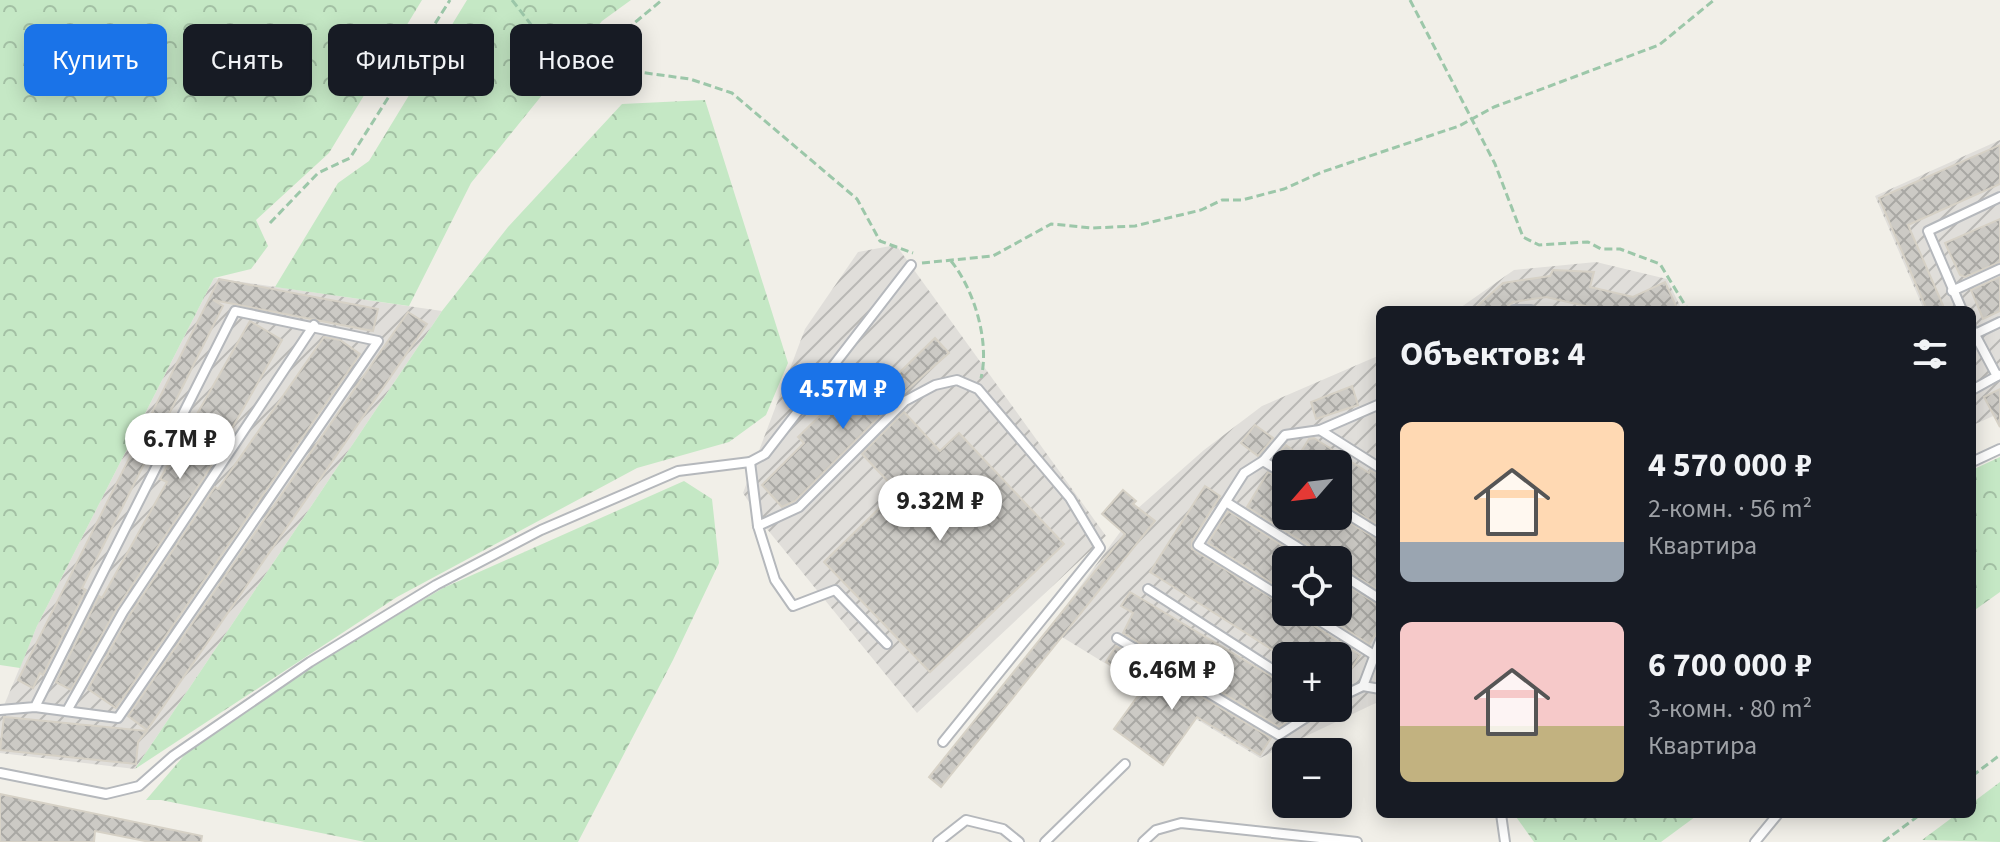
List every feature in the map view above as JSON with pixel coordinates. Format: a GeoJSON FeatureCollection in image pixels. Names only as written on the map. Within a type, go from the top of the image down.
{"type":"FeatureCollection","features":[{"type":"Feature","properties":{"kind":"lane"},"geometry":{"type":"LineString","coordinates":[[1960,306],[1928,231],[2000,197]]}},
{"type":"Feature","properties":{"kind":"lane"},"geometry":{"type":"LineString","coordinates":[[0,773],[106,794],[139,786],[173,756],[310,662],[436,585],[541,530],[678,471],[750,462],[765,454],[911,265]]}},
{"type":"Feature","properties":{"kind":"lane"},"geometry":{"type":"LineString","coordinates":[[1952,291],[2000,269]]}},
{"type":"Feature","properties":{"kind":"lane"},"geometry":{"type":"LineString","coordinates":[[0,710],[35,707],[68,709],[118,718],[378,341],[314,325],[235,311],[35,707]]}},
{"type":"Feature","properties":{"kind":"lane"},"geometry":{"type":"LineString","coordinates":[[1976,331],[2000,322]]}},
{"type":"Feature","properties":{"kind":"lane"},"geometry":{"type":"LineString","coordinates":[[68,709],[123,612],[314,325]]}},
{"type":"Feature","properties":{"kind":"lane"},"geometry":{"type":"LineString","coordinates":[[1976,337],[1998,376],[1976,388]]}},
{"type":"Feature","properties":{"kind":"lane"},"geometry":{"type":"LineString","coordinates":[[758,526],[799,507],[905,401],[935,385],[957,380],[978,389],[1070,498],[1100,548],[943,742]]}},
{"type":"Feature","properties":{"kind":"lane"},"geometry":{"type":"LineString","coordinates":[[1272,591],[1198,545],[1244,473],[1263,461],[1285,435],[1320,430],[1376,406]]}},
{"type":"Feature","properties":{"kind":"lane"},"geometry":{"type":"LineString","coordinates":[[1320,430],[1376,465]]}},
{"type":"Feature","properties":{"kind":"lane"},"geometry":{"type":"LineString","coordinates":[[1976,457],[2000,449]]}},
{"type":"Feature","properties":{"kind":"lane"},"geometry":{"type":"LineString","coordinates":[[1263,461],[1272,466]]}},
{"type":"Feature","properties":{"kind":"lane"},"geometry":{"type":"LineString","coordinates":[[750,462],[758,526],[775,580],[793,606],[835,590],[887,644]]}},
{"type":"Feature","properties":{"kind":"lane"},"geometry":{"type":"LineString","coordinates":[[1226,502],[1296,546]]}},
{"type":"Feature","properties":{"kind":"lane"},"geometry":{"type":"LineString","coordinates":[[1352,517],[1376,532]]}},
{"type":"Feature","properties":{"kind":"lane"},"geometry":{"type":"LineString","coordinates":[[1352,581],[1376,596]]}},
{"type":"Feature","properties":{"kind":"lane"},"geometry":{"type":"LineString","coordinates":[[1148,589],[1272,669]]}},
{"type":"Feature","properties":{"kind":"lane"},"geometry":{"type":"LineString","coordinates":[[1328,626],[1374,655]]}},
{"type":"Feature","properties":{"kind":"lane"},"geometry":{"type":"LineString","coordinates":[[1117,638],[1279,735],[1299,722]]}},
{"type":"Feature","properties":{"kind":"lane"},"geometry":{"type":"LineString","coordinates":[[1363,686],[1376,650]]}},
{"type":"Feature","properties":{"kind":"lane"},"geometry":{"type":"LineString","coordinates":[[1352,691],[1363,686],[1376,688]]}},
{"type":"Feature","properties":{"kind":"lane"},"geometry":{"type":"LineString","coordinates":[[1045,842],[1125,764]]}},
{"type":"Feature","properties":{"kind":"lane"},"geometry":{"type":"LineString","coordinates":[[1502,818],[1505,842]]}},
{"type":"Feature","properties":{"kind":"lane"},"geometry":{"type":"LineString","coordinates":[[1755,842],[1775,818]]}},
{"type":"Feature","properties":{"kind":"lane"},"geometry":{"type":"LineString","coordinates":[[938,842],[966,820],[1003,829],[1019,842]]}},
{"type":"Feature","properties":{"kind":"lane"},"geometry":{"type":"LineString","coordinates":[[1143,842],[1156,830],[1181,823],[1357,842]]}},
{"type":"Feature","properties":{"kind":"path"},"geometry":{"type":"LineString","coordinates":[[270,223],[318,173],[350,158],[450,0]]}},
{"type":"Feature","properties":{"kind":"path"},"geometry":{"type":"LineString","coordinates":[[512,0],[531,24]]}},
{"type":"Feature","properties":{"kind":"path"},"geometry":{"type":"LineString","coordinates":[[633,24],[662,0]]}},
{"type":"Feature","properties":{"kind":"path"},"geometry":{"type":"LineString","coordinates":[[1410,0],[1495,164],[1523,237],[1539,245],[1588,242],[1601,249],[1620,249],[1660,264],[1686,306]]}},
{"type":"Feature","properties":{"kind":"path"},"geometry":{"type":"LineString","coordinates":[[911,265],[993,256],[1051,224],[1093,228],[1135,226],[1201,210],[1222,200],[1242,200],[1284,189],[1473,119],[1494,107],[1659,45],[1714,0]]}},
{"type":"Feature","properties":{"kind":"path"},"geometry":{"type":"LineString","coordinates":[[642,72],[690,79],[732,93],[857,199],[880,241],[908,250],[926,262]]}},
{"type":"Feature","properties":{"kind":"path"},"geometry":{"type":"LineString","coordinates":[[949,260],[962,274],[986,358],[978,389]]}},
{"type":"Feature","properties":{"kind":"path"},"geometry":{"type":"LineString","coordinates":[[1976,773],[2000,755]]}},
{"type":"Feature","properties":{"kind":"path"},"geometry":{"type":"LineString","coordinates":[[1883,842],[1916,818]]}},
{"type":"Feature","properties":{"kind":"shaded area"},"geometry":{"type":"Polygon","coordinates":[[[2000,140],[2000,413],[1976,424],[1976,306],[1922,306],[1875,196],[2000,140]]]}},
{"type":"Feature","properties":{"kind":"shaded area"},"geometry":{"type":"Polygon","coordinates":[[[896,245],[1106,536],[917,713],[767,529],[743,493],[805,329],[858,252],[896,245]]]}},
{"type":"Feature","properties":{"kind":"shaded area"},"geometry":{"type":"Polygon","coordinates":[[[1596,262],[1667,279],[1680,306],[1463,306],[1514,270],[1596,262]]]}},
{"type":"Feature","properties":{"kind":"shaded area"},"geometry":{"type":"Polygon","coordinates":[[[214,278],[442,311],[135,769],[0,753],[0,715],[37,626],[214,278]]]}},
{"type":"Feature","properties":{"kind":"shaded area"},"geometry":{"type":"Polygon","coordinates":[[[1376,357],[1376,703],[1352,714],[1352,642],[1272,642],[1272,722],[1336,722],[1302,738],[1272,738],[1272,752],[1260,758],[1049,629],[1137,509],[1204,450],[1262,406],[1376,357]]]}},
{"type":"Feature","properties":{"kind":"green space"},"geometry":{"type":"Polygon","coordinates":[[[0,0],[422,0],[407,24],[328,24],[328,96],[364,96],[329,153],[256,220],[268,246],[251,269],[214,278],[37,626],[20,668],[0,665],[0,0]]]}},
{"type":"Feature","properties":{"kind":"green space"},"geometry":{"type":"Polygon","coordinates":[[[467,0],[631,0],[600,24],[510,24],[510,96],[541,96],[471,183],[409,306],[275,287],[338,183],[369,161],[409,96],[494,96],[494,24],[452,24],[467,0]]]}},
{"type":"Feature","properties":{"kind":"green space"},"geometry":{"type":"Polygon","coordinates":[[[705,100],[788,363],[766,415],[729,442],[637,468],[397,597],[135,769],[442,311],[508,227],[622,104],[705,100]]]}},
{"type":"Feature","properties":{"kind":"green space"},"geometry":{"type":"Polygon","coordinates":[[[2000,457],[2000,592],[1976,609],[1976,468],[2000,457]]]}},
{"type":"Feature","properties":{"kind":"green space"},"geometry":{"type":"Polygon","coordinates":[[[684,481],[712,499],[719,563],[673,660],[578,842],[365,842],[161,800],[146,800],[187,752],[320,661],[443,588],[684,481]]]}},
{"type":"Feature","properties":{"kind":"green space"},"geometry":{"type":"Polygon","coordinates":[[[2000,782],[2000,842],[1922,840],[1952,818],[1976,818],[1976,800],[2000,782]]]}},
{"type":"Feature","properties":{"kind":"green space"},"geometry":{"type":"Polygon","coordinates":[[[1517,818],[1694,818],[1661,842],[1534,842],[1517,818]]]}},
{"type":"Feature","properties":{"kind":"building"},"geometry":{"type":"Polygon","coordinates":[[[2000,145],[2000,184],[1908,225],[1943,306],[1925,306],[1879,198],[2000,145]]]}},
{"type":"Feature","properties":{"kind":"building"},"geometry":{"type":"Polygon","coordinates":[[[2000,219],[2000,262],[1965,277],[1960,275],[1945,243],[2000,219]]]}},
{"type":"Feature","properties":{"kind":"building"},"geometry":{"type":"Polygon","coordinates":[[[1553,270],[1594,272],[1590,287],[1633,297],[1665,282],[1676,306],[1585,306],[1546,297],[1513,302],[1508,306],[1477,306],[1503,283],[1550,276],[1553,270]]]}},
{"type":"Feature","properties":{"kind":"building"},"geometry":{"type":"Polygon","coordinates":[[[2000,277],[2000,311],[1983,319],[1971,290],[2000,277]]]}},
{"type":"Feature","properties":{"kind":"building"},"geometry":{"type":"Polygon","coordinates":[[[219,279],[378,309],[373,331],[213,300],[223,306],[82,588],[86,590],[43,675],[40,673],[33,688],[18,680],[219,279]]]}},
{"type":"Feature","properties":{"kind":"building"},"geometry":{"type":"Polygon","coordinates":[[[408,312],[427,324],[147,730],[128,716],[408,312]]]}},
{"type":"Feature","properties":{"kind":"building"},"geometry":{"type":"Polygon","coordinates":[[[250,321],[282,340],[205,476],[117,608],[71,690],[56,682],[99,596],[102,598],[167,482],[160,479],[250,321]]]}},
{"type":"Feature","properties":{"kind":"building"},"geometry":{"type":"Polygon","coordinates":[[[324,337],[340,340],[360,354],[116,708],[88,689],[129,616],[215,487],[218,489],[324,337]]]}},
{"type":"Feature","properties":{"kind":"building"},"geometry":{"type":"Polygon","coordinates":[[[935,338],[949,353],[900,396],[795,501],[782,507],[762,485],[804,443],[798,437],[829,407],[842,420],[863,400],[867,404],[935,338]]]}},
{"type":"Feature","properties":{"kind":"building"},"geometry":{"type":"Polygon","coordinates":[[[1352,386],[1358,405],[1316,419],[1311,402],[1352,386]]]}},
{"type":"Feature","properties":{"kind":"building"},"geometry":{"type":"Polygon","coordinates":[[[2000,389],[2000,427],[1984,397],[2000,389]]]}},
{"type":"Feature","properties":{"kind":"building"},"geometry":{"type":"Polygon","coordinates":[[[904,412],[940,451],[959,433],[1064,544],[930,672],[824,562],[897,491],[862,454],[904,412]]]}},
{"type":"Feature","properties":{"kind":"building"},"geometry":{"type":"Polygon","coordinates":[[[1255,425],[1273,438],[1258,456],[1241,443],[1255,425]]]}},
{"type":"Feature","properties":{"kind":"building"},"geometry":{"type":"Polygon","coordinates":[[[1314,438],[1333,450],[1302,450],[1309,439],[1314,438]]]}},
{"type":"Feature","properties":{"kind":"building"},"geometry":{"type":"Polygon","coordinates":[[[1352,462],[1369,473],[1370,470],[1376,473],[1376,524],[1352,509],[1352,462]]]}},
{"type":"Feature","properties":{"kind":"building"},"geometry":{"type":"Polygon","coordinates":[[[1268,472],[1272,474],[1272,523],[1247,507],[1268,472]]]}},
{"type":"Feature","properties":{"kind":"building"},"geometry":{"type":"Polygon","coordinates":[[[1205,486],[1220,496],[1192,541],[1192,549],[1272,598],[1272,626],[1315,626],[1340,642],[1272,642],[1272,650],[1150,572],[1205,486]]]}},
{"type":"Feature","properties":{"kind":"building"},"geometry":{"type":"Polygon","coordinates":[[[1123,490],[1136,501],[1133,504],[1155,521],[941,787],[929,777],[1125,534],[1102,514],[1123,490]]]}},
{"type":"Feature","properties":{"kind":"building"},"geometry":{"type":"Polygon","coordinates":[[[1228,511],[1283,546],[1272,546],[1272,583],[1208,543],[1228,511]]]}},
{"type":"Feature","properties":{"kind":"building"},"geometry":{"type":"Polygon","coordinates":[[[1352,524],[1376,539],[1376,589],[1352,574],[1352,546],[1309,546],[1284,530],[1352,530],[1352,524]]]}},
{"type":"Feature","properties":{"kind":"building"},"geometry":{"type":"Polygon","coordinates":[[[1352,589],[1376,604],[1376,633],[1369,644],[1341,626],[1352,626],[1352,589]]]}},
{"type":"Feature","properties":{"kind":"building"},"geometry":{"type":"Polygon","coordinates":[[[1130,592],[1272,677],[1272,722],[1286,722],[1279,727],[1123,633],[1133,613],[1121,606],[1130,592]]]}},
{"type":"Feature","properties":{"kind":"building"},"geometry":{"type":"Polygon","coordinates":[[[1116,646],[1271,738],[1260,755],[1197,717],[1163,765],[1114,729],[1145,686],[1106,662],[1116,646]]]}},
{"type":"Feature","properties":{"kind":"building"},"geometry":{"type":"Polygon","coordinates":[[[1352,650],[1360,655],[1352,668],[1352,650]]]}},
{"type":"Feature","properties":{"kind":"building"},"geometry":{"type":"Polygon","coordinates":[[[4,717],[147,731],[138,742],[136,764],[0,750],[4,717]]]}},
{"type":"Feature","properties":{"kind":"building"},"geometry":{"type":"Polygon","coordinates":[[[0,794],[202,836],[201,842],[150,842],[95,831],[94,842],[0,842],[0,794]]]}}]}
